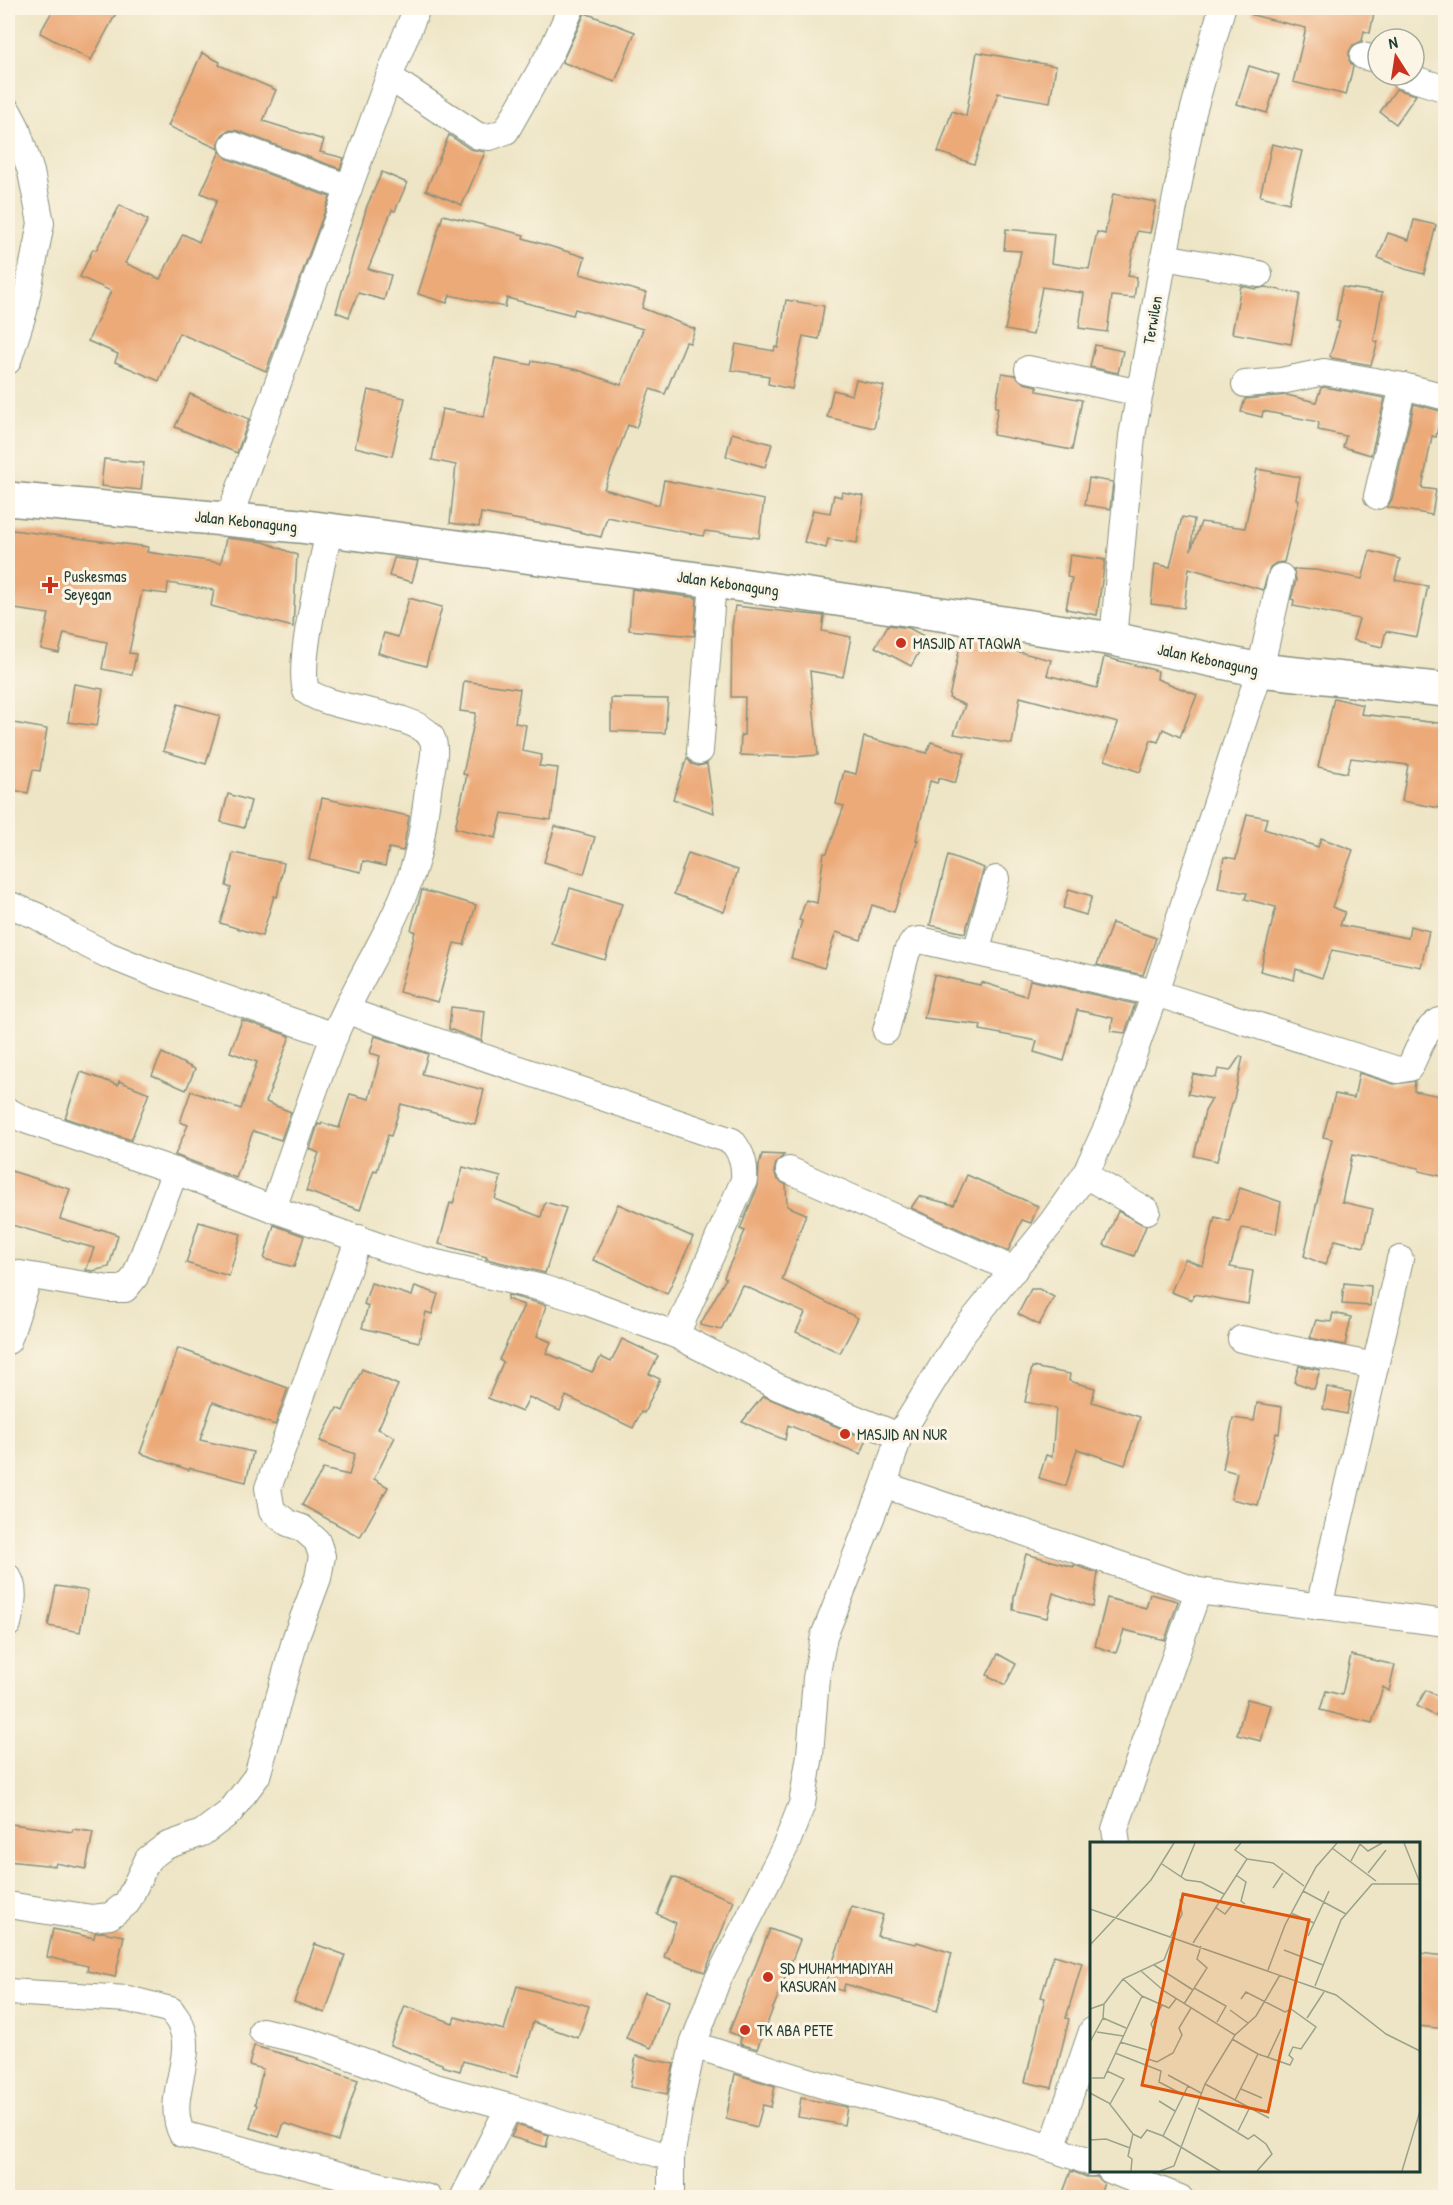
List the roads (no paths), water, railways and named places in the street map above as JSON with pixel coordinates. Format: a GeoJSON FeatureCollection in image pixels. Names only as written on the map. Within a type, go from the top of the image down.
{"type":"FeatureCollection","features":[{"type":"Feature","properties":{"kind":"main road","name":"Jalan Kebonagung"},"geometry":{"type":"LineString","coordinates":[[8,499],[229,518],[713,581],[1113,639],[1260,670],[1446,690]]}},
{"type":"Feature","properties":{"kind":"street"},"geometry":{"type":"LineString","coordinates":[[229,518],[389,77],[417,8]]}},
{"type":"Feature","properties":{"kind":"street"},"geometry":{"type":"LineString","coordinates":[[389,77],[478,136],[490,137],[506,131],[553,48],[571,8]]}},
{"type":"Feature","properties":{"kind":"street","name":"Terwilen"},"geometry":{"type":"LineString","coordinates":[[1113,639],[1132,436],[1192,112],[1221,8]]}},
{"type":"Feature","properties":{"kind":"street"},"geometry":{"type":"LineString","coordinates":[[1426,83],[1446,89]]}},
{"type":"Feature","properties":{"kind":"street"},"geometry":{"type":"LineString","coordinates":[[8,111],[16,126],[31,172],[41,223],[24,311],[8,361]]}},
{"type":"Feature","properties":{"kind":"street"},"geometry":{"type":"LineString","coordinates":[[233,145],[349,188]]}},
{"type":"Feature","properties":{"kind":"street"},"geometry":{"type":"LineString","coordinates":[[1164,257],[1259,274]]}},
{"type":"Feature","properties":{"kind":"street"},"geometry":{"type":"LineString","coordinates":[[1028,369],[1140,393]]}},
{"type":"Feature","properties":{"kind":"street"},"geometry":{"type":"LineString","coordinates":[[1245,384],[1281,381],[1324,372],[1446,397]]}},
{"type":"Feature","properties":{"kind":"street"},"geometry":{"type":"LineString","coordinates":[[1377,495],[1403,387]]}},
{"type":"Feature","properties":{"kind":"street"},"geometry":{"type":"LineString","coordinates":[[273,1209],[335,1036],[402,898],[416,859],[434,748],[430,735],[412,724],[329,701],[306,691],[304,668],[310,626],[329,531]]}},
{"type":"Feature","properties":{"kind":"street"},"geometry":{"type":"LineString","coordinates":[[671,2198],[671,2158],[693,2044],[732,1949],[773,1873],[798,1819],[807,1781],[816,1678],[824,1636],[884,1485],[900,1436],[964,1331],[1014,1270],[1085,1175],[1111,1118],[1155,993],[1260,670],[1281,577]]}},
{"type":"Feature","properties":{"kind":"street"},"geometry":{"type":"LineString","coordinates":[[700,751],[713,581]]}},
{"type":"Feature","properties":{"kind":"street"},"geometry":{"type":"LineString","coordinates":[[976,952],[996,879]]}},
{"type":"Feature","properties":{"kind":"street"},"geometry":{"type":"LineString","coordinates":[[8,904],[37,916],[108,955],[155,974],[335,1036]]}},
{"type":"Feature","properties":{"kind":"street"},"geometry":{"type":"LineString","coordinates":[[886,1030],[907,951],[914,941],[927,940],[1155,993],[1398,1070],[1409,1068],[1429,1029],[1439,1021],[1446,1019]]}},
{"type":"Feature","properties":{"kind":"street"},"geometry":{"type":"LineString","coordinates":[[347,1011],[732,1141],[740,1151],[745,1165],[744,1180],[676,1335]]}},
{"type":"Feature","properties":{"kind":"street"},"geometry":{"type":"LineString","coordinates":[[8,1111],[25,1120],[175,1171],[273,1209],[419,1259],[542,1288],[584,1301],[676,1335],[778,1387],[900,1436]]}},
{"type":"Feature","properties":{"kind":"street"},"geometry":{"type":"LineString","coordinates":[[789,1170],[1014,1270]]}},
{"type":"Feature","properties":{"kind":"street"},"geometry":{"type":"LineString","coordinates":[[8,1341],[18,1274],[109,1289],[125,1289],[135,1277],[175,1171]]}},
{"type":"Feature","properties":{"kind":"street"},"geometry":{"type":"LineString","coordinates":[[1085,1175],[1147,1211]]}},
{"type":"Feature","properties":{"kind":"street"},"geometry":{"type":"LineString","coordinates":[[8,1905],[92,1918],[110,1916],[127,1903],[148,1859],[166,1846],[202,1833],[230,1812],[258,1776],[296,1636],[318,1578],[322,1556],[316,1541],[302,1528],[288,1523],[272,1511],[268,1488],[359,1238]]}},
{"type":"Feature","properties":{"kind":"street"},"geometry":{"type":"LineString","coordinates":[[1319,1607],[1400,1259]]}},
{"type":"Feature","properties":{"kind":"street"},"geometry":{"type":"LineString","coordinates":[[1241,1339],[1375,1366]]}},
{"type":"Feature","properties":{"kind":"street"},"geometry":{"type":"LineString","coordinates":[[884,1485],[1198,1591],[1446,1623]]}},
{"type":"Feature","properties":{"kind":"street"},"geometry":{"type":"LineString","coordinates":[[8,1577],[13,1600],[8,1624]]}},
{"type":"Feature","properties":{"kind":"street"},"geometry":{"type":"LineString","coordinates":[[1117,1842],[1115,1829],[1198,1591]]}},
{"type":"Feature","properties":{"kind":"street"},"geometry":{"type":"LineString","coordinates":[[8,1992],[128,1999],[171,2010],[182,2027],[186,2047],[176,2098],[176,2122],[182,2134],[429,2198]]}},
{"type":"Feature","properties":{"kind":"street"},"geometry":{"type":"LineString","coordinates":[[262,2031],[313,2043],[432,2086],[509,2107],[671,2158]]}},
{"type":"Feature","properties":{"kind":"street"},"geometry":{"type":"LineString","coordinates":[[1052,2148],[1090,2037]]}},
{"type":"Feature","properties":{"kind":"street"},"geometry":{"type":"LineString","coordinates":[[693,2044],[848,2092],[988,2128],[1090,2162]]}},
{"type":"Feature","properties":{"kind":"street"},"geometry":{"type":"LineString","coordinates":[[463,2198],[509,2107]]}},
{"type":"Feature","properties":{"kind":"street"},"geometry":{"type":"LineString","coordinates":[[1115,2172],[1180,2198]]}},
{"type":"Feature","properties":{"kind":"place","name":"Puskesmas Seyegan"},"geometry":{"type":"Point","coordinates":[50,585]}},
{"type":"Feature","properties":{"kind":"place","name":"MASJID AT TAQWA"},"geometry":{"type":"Point","coordinates":[901,643]}},
{"type":"Feature","properties":{"kind":"place","name":"MASJID AN NUR"},"geometry":{"type":"Point","coordinates":[845,1434]}},
{"type":"Feature","properties":{"kind":"place","name":"SD MUHAMMADIYAH KASURAN"},"geometry":{"type":"Point","coordinates":[768,1977]}},
{"type":"Feature","properties":{"kind":"place","name":"TK ABA PETE"},"geometry":{"type":"Point","coordinates":[745,2030]}}]}
